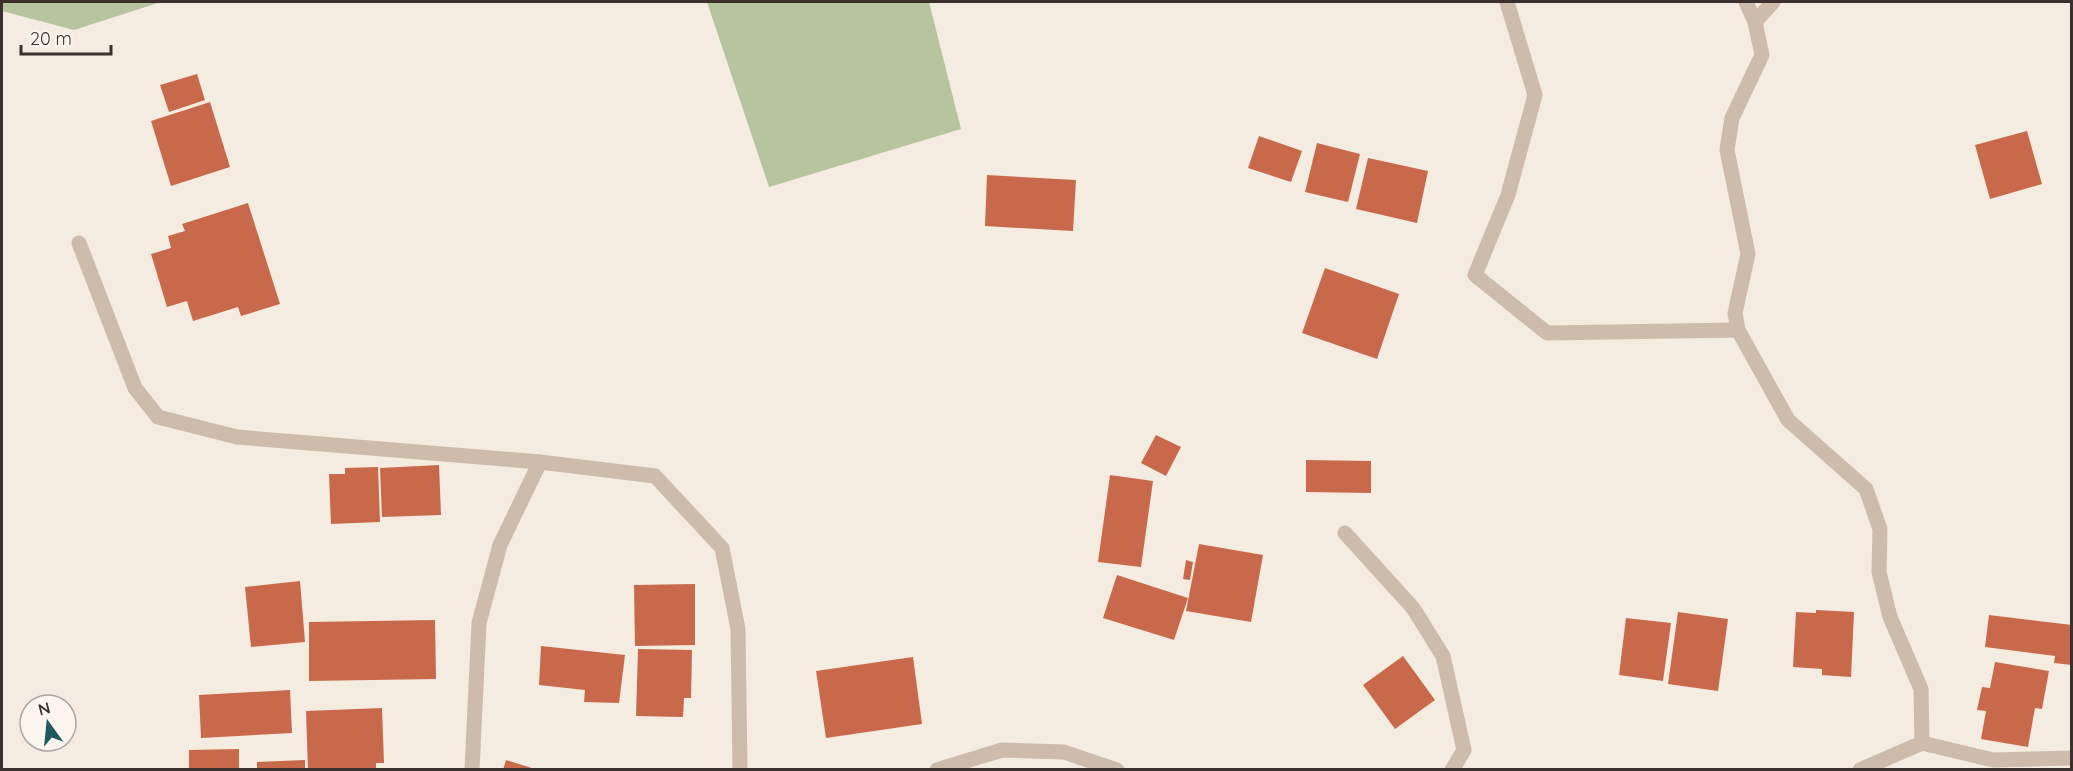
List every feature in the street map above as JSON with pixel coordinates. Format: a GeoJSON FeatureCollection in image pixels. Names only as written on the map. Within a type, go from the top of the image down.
{"type":"FeatureCollection","features":[{"type":"Feature","properties":{"kind":"street"},"geometry":{"type":"LineString","coordinates":[[1508,2],[1535,95],[1508,195],[1475,275],[1548,333],[1738,330]]}},
{"type":"Feature","properties":{"kind":"street"},"geometry":{"type":"LineString","coordinates":[[1746,2],[1755,22],[1762,55],[1731,118],[1727,150],[1748,254],[1735,313],[1738,330],[1788,420],[1836,460],[1866,489],[1880,529],[1879,572],[1890,617],[1921,689],[1922,743]]}},
{"type":"Feature","properties":{"kind":"street"},"geometry":{"type":"LineString","coordinates":[[1755,22],[1773,2]]}},
{"type":"Feature","properties":{"kind":"street"},"geometry":{"type":"LineString","coordinates":[[79,243],[135,388],[158,417],[237,438],[540,462],[655,476],[722,548],[738,629],[740,770]]}},
{"type":"Feature","properties":{"kind":"street"},"geometry":{"type":"LineString","coordinates":[[472,770],[479,623],[500,545],[540,462]]}},
{"type":"Feature","properties":{"kind":"street"},"geometry":{"type":"LineString","coordinates":[[1345,533],[1413,608],[1443,656],[1464,750],[1452,770]]}},
{"type":"Feature","properties":{"kind":"street"},"geometry":{"type":"LineString","coordinates":[[1860,770],[1922,743],[1993,760],[2072,758]]}},
{"type":"Feature","properties":{"kind":"street"},"geometry":{"type":"LineString","coordinates":[[937,770],[1002,750],[1064,752],[1117,770]]}},
{"type":"Feature","properties":{"kind":"green space"},"geometry":{"type":"Polygon","coordinates":[[[2,2],[161,2],[74,30],[2,11],[2,2]]]}},
{"type":"Feature","properties":{"kind":"green space"},"geometry":{"type":"Polygon","coordinates":[[[707,2],[929,2],[961,129],[769,187],[707,2]]]}},
{"type":"Feature","properties":{"kind":"building"},"geometry":{"type":"Polygon","coordinates":[[[197,74],[205,100],[169,112],[160,85],[197,74]]]}},
{"type":"Feature","properties":{"kind":"building"},"geometry":{"type":"Polygon","coordinates":[[[210,102],[230,167],[171,186],[151,121],[210,102]]]}},
{"type":"Feature","properties":{"kind":"building"},"geometry":{"type":"Polygon","coordinates":[[[2027,131],[2042,184],[1990,199],[1975,145],[2027,131]]]}},
{"type":"Feature","properties":{"kind":"building"},"geometry":{"type":"Polygon","coordinates":[[[1259,136],[1302,151],[1291,182],[1248,168],[1259,136]]]}},
{"type":"Feature","properties":{"kind":"building"},"geometry":{"type":"Polygon","coordinates":[[[1317,143],[1360,154],[1348,202],[1305,192],[1317,143]]]}},
{"type":"Feature","properties":{"kind":"building"},"geometry":{"type":"Polygon","coordinates":[[[1368,158],[1428,171],[1417,223],[1356,209],[1368,158]]]}},
{"type":"Feature","properties":{"kind":"building"},"geometry":{"type":"Polygon","coordinates":[[[987,175],[1076,180],[1073,231],[985,226],[987,175]]]}},
{"type":"Feature","properties":{"kind":"building"},"geometry":{"type":"Polygon","coordinates":[[[248,203],[280,304],[241,316],[238,307],[193,321],[187,301],[167,307],[151,254],[171,248],[168,236],[185,231],[182,224],[248,203]]]}},
{"type":"Feature","properties":{"kind":"building"},"geometry":{"type":"Polygon","coordinates":[[[1325,268],[1399,294],[1377,359],[1302,333],[1325,268]]]}},
{"type":"Feature","properties":{"kind":"building"},"geometry":{"type":"Polygon","coordinates":[[[1156,435],[1181,447],[1166,476],[1141,463],[1156,435]]]}},
{"type":"Feature","properties":{"kind":"building"},"geometry":{"type":"Polygon","coordinates":[[[1306,460],[1371,461],[1371,493],[1306,492],[1306,460]]]}},
{"type":"Feature","properties":{"kind":"building"},"geometry":{"type":"Polygon","coordinates":[[[439,465],[441,515],[382,517],[380,468],[439,465]]]}},
{"type":"Feature","properties":{"kind":"building"},"geometry":{"type":"Polygon","coordinates":[[[378,467],[380,522],[331,524],[329,474],[345,474],[345,468],[378,467]]]}},
{"type":"Feature","properties":{"kind":"building"},"geometry":{"type":"Polygon","coordinates":[[[1110,475],[1153,481],[1141,567],[1098,562],[1110,475]]]}},
{"type":"Feature","properties":{"kind":"building"},"geometry":{"type":"Polygon","coordinates":[[[1199,544],[1263,555],[1251,622],[1186,611],[1199,544]]]}},
{"type":"Feature","properties":{"kind":"building"},"geometry":{"type":"Polygon","coordinates":[[[1186,560],[1193,562],[1190,580],[1183,579],[1186,560]]]}},
{"type":"Feature","properties":{"kind":"building"},"geometry":{"type":"Polygon","coordinates":[[[1117,575],[1188,598],[1174,640],[1103,618],[1117,575]]]}},
{"type":"Feature","properties":{"kind":"building"},"geometry":{"type":"Polygon","coordinates":[[[300,581],[305,642],[251,647],[245,587],[300,581]]]}},
{"type":"Feature","properties":{"kind":"building"},"geometry":{"type":"Polygon","coordinates":[[[695,584],[695,645],[635,646],[634,585],[695,584]]]}},
{"type":"Feature","properties":{"kind":"building"},"geometry":{"type":"Polygon","coordinates":[[[1816,610],[1854,612],[1851,677],[1822,675],[1822,669],[1793,667],[1796,612],[1816,613],[1816,610]]]}},
{"type":"Feature","properties":{"kind":"building"},"geometry":{"type":"Polygon","coordinates":[[[1678,612],[1728,619],[1718,691],[1668,684],[1678,612]]]}},
{"type":"Feature","properties":{"kind":"building"},"geometry":{"type":"Polygon","coordinates":[[[1989,615],[2072,625],[2072,665],[2054,663],[2055,656],[1985,647],[1989,615]]]}},
{"type":"Feature","properties":{"kind":"building"},"geometry":{"type":"Polygon","coordinates":[[[1626,618],[1671,623],[1663,681],[1619,675],[1626,618]]]}},
{"type":"Feature","properties":{"kind":"building"},"geometry":{"type":"Polygon","coordinates":[[[435,620],[436,679],[309,681],[309,622],[435,620]]]}},
{"type":"Feature","properties":{"kind":"building"},"geometry":{"type":"Polygon","coordinates":[[[541,646],[625,655],[619,703],[584,702],[585,690],[539,685],[541,646]]]}},
{"type":"Feature","properties":{"kind":"building"},"geometry":{"type":"Polygon","coordinates":[[[638,649],[692,650],[691,698],[684,698],[683,717],[636,716],[638,649]]]}},
{"type":"Feature","properties":{"kind":"building"},"geometry":{"type":"Polygon","coordinates":[[[1403,656],[1435,700],[1395,729],[1363,685],[1403,656]]]}},
{"type":"Feature","properties":{"kind":"building"},"geometry":{"type":"Polygon","coordinates":[[[913,657],[922,724],[826,738],[816,671],[913,657]]]}},
{"type":"Feature","properties":{"kind":"building"},"geometry":{"type":"Polygon","coordinates":[[[1995,662],[2049,671],[2042,709],[2035,708],[2028,747],[1981,739],[1986,711],[1977,710],[1982,687],[1990,688],[1995,662]]]}},
{"type":"Feature","properties":{"kind":"building"},"geometry":{"type":"Polygon","coordinates":[[[290,690],[292,733],[201,738],[199,695],[290,690]]]}},
{"type":"Feature","properties":{"kind":"building"},"geometry":{"type":"Polygon","coordinates":[[[382,708],[384,763],[376,763],[376,770],[308,770],[306,711],[382,708]]]}},
{"type":"Feature","properties":{"kind":"building"},"geometry":{"type":"Polygon","coordinates":[[[239,749],[239,770],[189,770],[189,750],[239,749]]]}},
{"type":"Feature","properties":{"kind":"building"},"geometry":{"type":"Polygon","coordinates":[[[305,760],[305,770],[257,770],[257,762],[305,760]]]}},
{"type":"Feature","properties":{"kind":"building"},"geometry":{"type":"Polygon","coordinates":[[[506,760],[535,769],[535,770],[503,770],[506,760]]]}}]}
